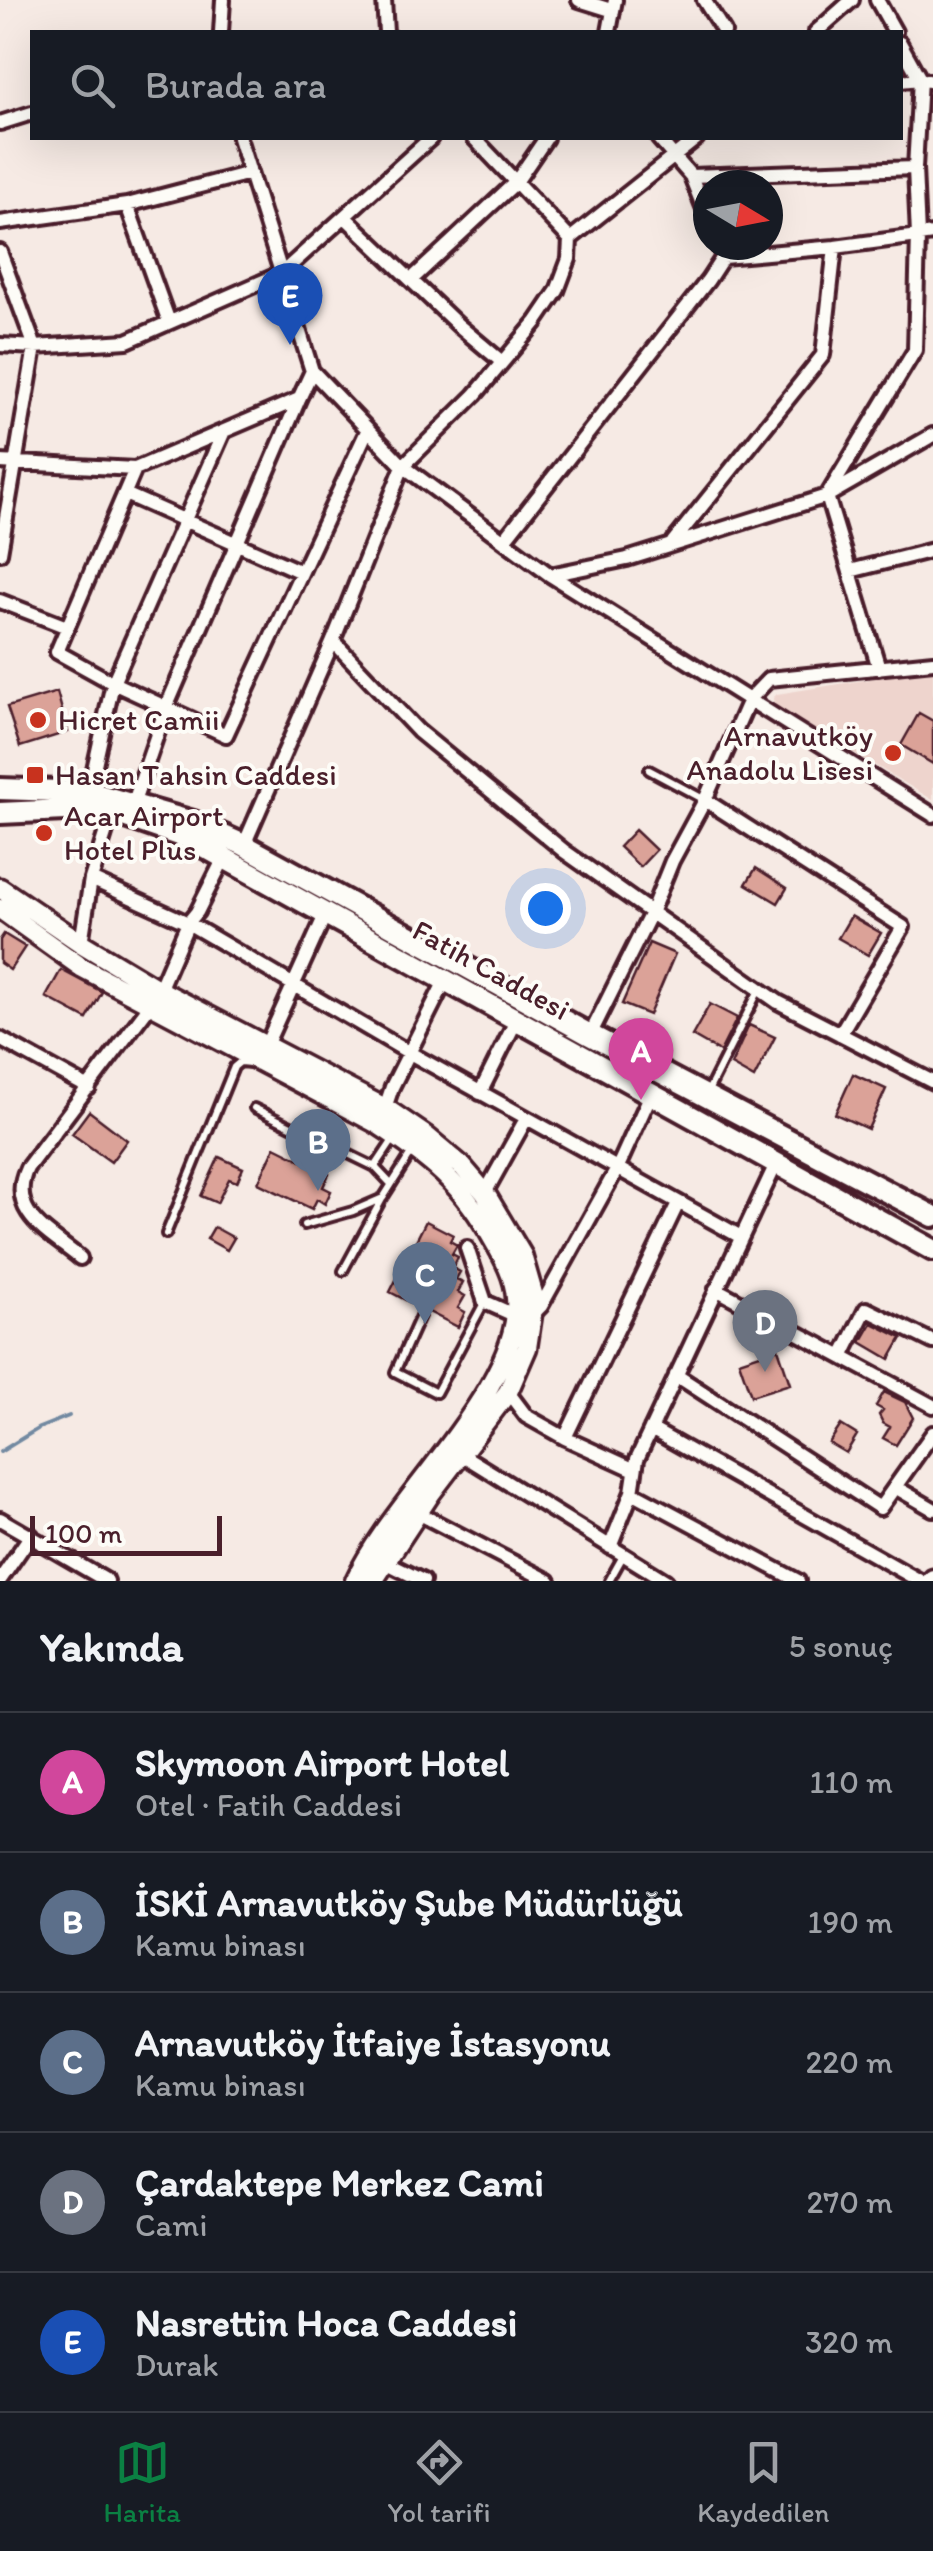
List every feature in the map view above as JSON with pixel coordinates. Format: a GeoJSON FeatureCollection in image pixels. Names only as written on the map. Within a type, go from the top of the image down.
{"type":"FeatureCollection","features":[{"type":"Feature","properties":{"kind":"main road","name":"Fatih Caddesi"},"geometry":{"type":"LineString","coordinates":[[0,789],[89,792],[134,802],[244,844],[590,1035],[933,1216]]}},
{"type":"Feature","properties":{"kind":"main road","name":"Fatih Caddesi"},"geometry":{"type":"LineString","coordinates":[[0,812],[112,812],[190,839],[933,1250]]}},
{"type":"Feature","properties":{"kind":"street"},"geometry":{"type":"LineString","coordinates":[[221,30],[223,0]]}},
{"type":"Feature","properties":{"kind":"street"},"geometry":{"type":"LineString","coordinates":[[384,0],[386,30]]}},
{"type":"Feature","properties":{"kind":"street"},"geometry":{"type":"LineString","coordinates":[[578,0],[613,5],[610,30]]}},
{"type":"Feature","properties":{"kind":"street"},"geometry":{"type":"LineString","coordinates":[[704,0],[723,30]]}},
{"type":"Feature","properties":{"kind":"street"},"geometry":{"type":"LineString","coordinates":[[818,30],[852,0]]}},
{"type":"Feature","properties":{"kind":"street"},"geometry":{"type":"LineString","coordinates":[[877,0],[894,30]]}},
{"type":"Feature","properties":{"kind":"street"},"geometry":{"type":"LineString","coordinates":[[879,668],[828,496],[915,350],[915,168],[927,80],[903,47]]}},
{"type":"Feature","properties":{"kind":"street"},"geometry":{"type":"LineString","coordinates":[[0,123],[30,114]]}},
{"type":"Feature","properties":{"kind":"street"},"geometry":{"type":"LineString","coordinates":[[240,140],[312,370],[367,431],[403,466],[550,575],[933,815]]}},
{"type":"Feature","properties":{"kind":"street"},"geometry":{"type":"LineString","coordinates":[[0,345],[35,347],[127,340],[282,273],[429,140]]}},
{"type":"Feature","properties":{"kind":"street"},"geometry":{"type":"LineString","coordinates":[[476,140],[570,239]]}},
{"type":"Feature","properties":{"kind":"street"},"geometry":{"type":"LineString","coordinates":[[411,280],[516,182],[545,140]]}},
{"type":"Feature","properties":{"kind":"street"},"geometry":{"type":"LineString","coordinates":[[660,140],[693,181]]}},
{"type":"Feature","properties":{"kind":"street"},"geometry":{"type":"LineString","coordinates":[[244,844],[403,466],[475,395],[536,322],[557,291],[570,239],[694,140]]}},
{"type":"Feature","properties":{"kind":"street"},"geometry":{"type":"LineString","coordinates":[[691,176],[915,168]]}},
{"type":"Feature","properties":{"kind":"street"},"geometry":{"type":"LineString","coordinates":[[0,222],[128,206],[250,173]]}},
{"type":"Feature","properties":{"kind":"street"},"geometry":{"type":"LineString","coordinates":[[128,206],[169,322]]}},
{"type":"Feature","properties":{"kind":"street"},"geometry":{"type":"LineString","coordinates":[[346,218],[502,362]]}},
{"type":"Feature","properties":{"kind":"street"},"geometry":{"type":"LineString","coordinates":[[783,249],[835,248],[933,234]]}},
{"type":"Feature","properties":{"kind":"street"},"geometry":{"type":"LineString","coordinates":[[672,544],[823,354],[835,248]]}},
{"type":"Feature","properties":{"kind":"street"},"geometry":{"type":"LineString","coordinates":[[0,252],[35,347],[0,553]]}},
{"type":"Feature","properties":{"kind":"street"},"geometry":{"type":"LineString","coordinates":[[504,540],[714,260]]}},
{"type":"Feature","properties":{"kind":"street"},"geometry":{"type":"LineString","coordinates":[[134,802],[166,708],[312,370]]}},
{"type":"Feature","properties":{"kind":"street"},"geometry":{"type":"LineString","coordinates":[[0,462],[135,469],[299,399]]}},
{"type":"Feature","properties":{"kind":"street"},"geometry":{"type":"LineString","coordinates":[[89,792],[113,682],[224,431]]}},
{"type":"Feature","properties":{"kind":"street"},"geometry":{"type":"LineString","coordinates":[[135,469],[57,652],[226,734],[367,431]]}},
{"type":"Feature","properties":{"kind":"street"},"geometry":{"type":"LineString","coordinates":[[550,575],[627,559],[828,496],[933,435]]}},
{"type":"Feature","properties":{"kind":"street"},"geometry":{"type":"LineString","coordinates":[[124,494],[302,572]]}},
{"type":"Feature","properties":{"kind":"street"},"geometry":{"type":"LineString","coordinates":[[850,571],[933,550]]}},
{"type":"Feature","properties":{"kind":"street"},"geometry":{"type":"LineString","coordinates":[[0,601],[67,627]]}},
{"type":"Feature","properties":{"kind":"street"},"geometry":{"type":"LineString","coordinates":[[332,640],[418,732],[564,851],[760,989],[933,1082]]}},
{"type":"Feature","properties":{"kind":"street"},"geometry":{"type":"LineString","coordinates":[[590,1035],[705,800],[749,700],[770,680],[933,662]]}},
{"type":"Feature","properties":{"kind":"street"},"geometry":{"type":"LineString","coordinates":[[705,800],[903,927],[840,1034]]}},
{"type":"Feature","properties":{"kind":"street"},"geometry":{"type":"LineString","coordinates":[[80,943],[92,879],[112,812]]}},
{"type":"Feature","properties":{"kind":"street"},"geometry":{"type":"LineString","coordinates":[[80,1258],[25,1212],[20,1190],[27,1168],[155,997],[188,923],[198,912],[224,858]]}},
{"type":"Feature","properties":{"kind":"street"},"geometry":{"type":"LineString","coordinates":[[92,879],[188,923],[480,1093],[740,1237]]}},
{"type":"Feature","properties":{"kind":"street"},"geometry":{"type":"LineString","coordinates":[[0,888],[155,997]]}},
{"type":"Feature","properties":{"kind":"street"},"geometry":{"type":"LineString","coordinates":[[0,909],[81,967],[155,997],[462,1166],[485,1192],[522,1255],[534,1297],[493,1384],[377,1558],[373,1581]]}},
{"type":"Feature","properties":{"kind":"street"},"geometry":{"type":"LineString","coordinates":[[262,1053],[326,913]]}},
{"type":"Feature","properties":{"kind":"street"},"geometry":{"type":"LineString","coordinates":[[385,1108],[408,1052],[446,980]]}},
{"type":"Feature","properties":{"kind":"street"},"geometry":{"type":"LineString","coordinates":[[480,1093],[518,1019]]}},
{"type":"Feature","properties":{"kind":"street"},"geometry":{"type":"LineString","coordinates":[[0,1039],[89,1088]]}},
{"type":"Feature","properties":{"kind":"street"},"geometry":{"type":"LineString","coordinates":[[262,1053],[385,1108],[414,1148],[443,1170],[482,1220],[506,1262],[524,1315],[527,1348],[508,1392],[418,1513],[355,1581]]}},
{"type":"Feature","properties":{"kind":"street"},"geometry":{"type":"LineString","coordinates":[[467,1248],[485,1302],[524,1315],[541,1306],[617,1170],[651,1094]]}},
{"type":"Feature","properties":{"kind":"street"},"geometry":{"type":"LineString","coordinates":[[485,1192],[526,1118]]}},
{"type":"Feature","properties":{"kind":"street"},"geometry":{"type":"LineString","coordinates":[[610,1546],[651,1429],[777,1162]]}},
{"type":"Feature","properties":{"kind":"street"},"geometry":{"type":"LineString","coordinates":[[565,1438],[678,1204]]}},
{"type":"Feature","properties":{"kind":"street"},"geometry":{"type":"LineString","coordinates":[[716,1289],[933,1406]]}},
{"type":"Feature","properties":{"kind":"street"},"geometry":{"type":"LineString","coordinates":[[842,1357],[866,1310],[933,1342]]}},
{"type":"Feature","properties":{"kind":"street"},"geometry":{"type":"LineString","coordinates":[[676,1375],[880,1508],[933,1433]]}},
{"type":"Feature","properties":{"kind":"street"},"geometry":{"type":"LineString","coordinates":[[508,1392],[526,1416],[635,1470]]}},
{"type":"Feature","properties":{"kind":"street"},"geometry":{"type":"LineString","coordinates":[[651,1429],[920,1581]]}},
{"type":"Feature","properties":{"kind":"street"},"geometry":{"type":"LineString","coordinates":[[460,1454],[666,1581]]}},
{"type":"Feature","properties":{"kind":"street"},"geometry":{"type":"LineString","coordinates":[[896,1487],[933,1510]]}},
{"type":"Feature","properties":{"kind":"street"},"geometry":{"type":"LineString","coordinates":[[632,1492],[798,1581]]}},
{"type":"Feature","properties":{"kind":"street"},"geometry":{"type":"LineString","coordinates":[[418,1513],[549,1581]]}},
{"type":"Feature","properties":{"kind":"street"},"geometry":{"type":"LineString","coordinates":[[0,1519],[107,1581]]}},
{"type":"Feature","properties":{"kind":"street"},"geometry":{"type":"LineString","coordinates":[[0,1580],[31,1535]]}},
{"type":"Feature","properties":{"kind":"street"},"geometry":{"type":"LineString","coordinates":[[377,1558],[423,1581]]}},
{"type":"Feature","properties":{"kind":"lane"},"geometry":{"type":"LineString","coordinates":[[649,770],[705,800]]}},
{"type":"Feature","properties":{"kind":"lane"},"geometry":{"type":"LineString","coordinates":[[706,1096],[760,989]]}},
{"type":"Feature","properties":{"kind":"lane"},"geometry":{"type":"LineString","coordinates":[[166,1234],[234,1067],[240,1062],[253,1064],[262,1053]]}},
{"type":"Feature","properties":{"kind":"lane"},"geometry":{"type":"LineString","coordinates":[[254,1108],[375,1167],[391,1184]]}},
{"type":"Feature","properties":{"kind":"lane"},"geometry":{"type":"LineString","coordinates":[[375,1167],[401,1129]]}},
{"type":"Feature","properties":{"kind":"lane"},"geometry":{"type":"LineString","coordinates":[[343,1272],[414,1148]]}},
{"type":"Feature","properties":{"kind":"lane"},"geometry":{"type":"LineString","coordinates":[[304,1226],[353,1212],[383,1198]]}},
{"type":"Feature","properties":{"kind":"lane"},"geometry":{"type":"LineString","coordinates":[[420,1316],[394,1372],[436,1393],[485,1302]]}},
{"type":"Feature","properties":{"kind":"lane"},"geometry":{"type":"LineString","coordinates":[[609,1581],[623,1556]]}},
{"type":"Feature","properties":{"kind":"shaded area","name":"Arnavutköy Anadolu Lisesi"},"geometry":{"type":"Polygon","coordinates":[[[933,669],[933,800],[774,705],[777,694],[933,669]]]}},
{"type":"Feature","properties":{"kind":"building","name":"Hicret Camii"},"geometry":{"type":"Polygon","coordinates":[[[57,692],[68,732],[20,747],[7,707],[57,692]]]}},
{"type":"Feature","properties":{"kind":"building"},"geometry":{"type":"Polygon","coordinates":[[[919,713],[933,721],[933,764],[901,745],[919,713]]]}},
{"type":"Feature","properties":{"kind":"building"},"geometry":{"type":"Polygon","coordinates":[[[635,830],[656,850],[640,867],[619,847],[635,830]]]}},
{"type":"Feature","properties":{"kind":"building"},"geometry":{"type":"Polygon","coordinates":[[[756,868],[787,888],[778,903],[746,884],[756,868]]]}},
{"type":"Feature","properties":{"kind":"building"},"geometry":{"type":"Polygon","coordinates":[[[851,916],[881,933],[868,955],[838,938],[851,916]]]}},
{"type":"Feature","properties":{"kind":"building"},"geometry":{"type":"Polygon","coordinates":[[[4,934],[25,947],[10,970],[0,963],[0,940],[4,934]]]}},
{"type":"Feature","properties":{"kind":"building"},"geometry":{"type":"Polygon","coordinates":[[[649,943],[675,954],[649,1015],[622,1004],[649,943]]]}},
{"type":"Feature","properties":{"kind":"building"},"geometry":{"type":"Polygon","coordinates":[[[61,970],[102,992],[87,1019],[46,997],[61,970]]]}},
{"type":"Feature","properties":{"kind":"building"},"geometry":{"type":"Polygon","coordinates":[[[710,1004],[737,1018],[720,1052],[692,1036],[710,1004]]]}},
{"type":"Feature","properties":{"kind":"building"},"geometry":{"type":"Polygon","coordinates":[[[749,1025],[775,1037],[754,1078],[731,1065],[749,1025]]]}},
{"type":"Feature","properties":{"kind":"building"},"geometry":{"type":"Polygon","coordinates":[[[853,1074],[886,1089],[868,1129],[835,1114],[853,1074]]]}},
{"type":"Feature","properties":{"kind":"building"},"geometry":{"type":"Polygon","coordinates":[[[89,1111],[127,1140],[111,1162],[72,1134],[89,1111]]]}},
{"type":"Feature","properties":{"kind":"building"},"geometry":{"type":"Polygon","coordinates":[[[275,1147],[329,1174],[323,1187],[331,1191],[325,1204],[317,1199],[312,1209],[258,1183],[275,1147]]]}},
{"type":"Feature","properties":{"kind":"building"},"geometry":{"type":"Polygon","coordinates":[[[219,1157],[243,1168],[237,1182],[229,1179],[217,1203],[201,1196],[219,1157]]]}},
{"type":"Feature","properties":{"kind":"building"},"geometry":{"type":"Polygon","coordinates":[[[426,1221],[453,1235],[450,1241],[457,1245],[452,1254],[458,1257],[453,1268],[460,1272],[456,1279],[463,1282],[458,1292],[465,1296],[458,1308],[465,1312],[458,1327],[390,1292],[426,1221]]]}},
{"type":"Feature","properties":{"kind":"building"},"geometry":{"type":"Polygon","coordinates":[[[214,1227],[234,1238],[227,1250],[207,1239],[214,1227]]]}},
{"type":"Feature","properties":{"kind":"building"},"geometry":{"type":"Polygon","coordinates":[[[872,1323],[902,1338],[890,1359],[861,1342],[872,1323]]]}},
{"type":"Feature","properties":{"kind":"building"},"geometry":{"type":"Polygon","coordinates":[[[778,1348],[790,1384],[751,1396],[739,1361],[778,1348]]]}},
{"type":"Feature","properties":{"kind":"building"},"geometry":{"type":"Polygon","coordinates":[[[884,1392],[905,1402],[913,1418],[896,1445],[883,1438],[890,1427],[879,1415],[883,1410],[876,1406],[884,1392]]]}},
{"type":"Feature","properties":{"kind":"building"},"geometry":{"type":"Polygon","coordinates":[[[841,1425],[857,1435],[846,1453],[829,1443],[841,1425]]]}},
{"type":"Feature","properties":{"kind":"waterway"},"geometry":{"type":"LineString","coordinates":[[0,1452],[39,1428],[69,1416]]}},
{"type":"Feature","properties":{"kind":"place","name":"Nasrettin Hoca Caddesi"},"geometry":{"type":"Point","coordinates":[290,345]}},
{"type":"Feature","properties":{"kind":"place","name":"Hicret Camii"},"geometry":{"type":"Point","coordinates":[38,720]}},
{"type":"Feature","properties":{"kind":"place","name":"Arnavutköy Anadolu Lisesi"},"geometry":{"type":"Point","coordinates":[893,753]}},
{"type":"Feature","properties":{"kind":"place","name":"Hasan Tahsin Caddesi"},"geometry":{"type":"Point","coordinates":[35,775]}},
{"type":"Feature","properties":{"kind":"place","name":"Acar Airport Hotel Plus"},"geometry":{"type":"Point","coordinates":[44,833]}},
{"type":"Feature","properties":{"kind":"place","name":"Skymoon Airport Hotel"},"geometry":{"type":"Point","coordinates":[641,1100]}},
{"type":"Feature","properties":{"kind":"place","name":"İSKİ Arnavutköy Şube Müdürlüğü"},"geometry":{"type":"Point","coordinates":[318,1191]}},
{"type":"Feature","properties":{"kind":"place","name":"Arnavutköy İtfaiye İstasyonu"},"geometry":{"type":"Point","coordinates":[425,1324]}},
{"type":"Feature","properties":{"kind":"place","name":"Çardaktepe Merkez Cami"},"geometry":{"type":"Point","coordinates":[765,1372]}}]}
